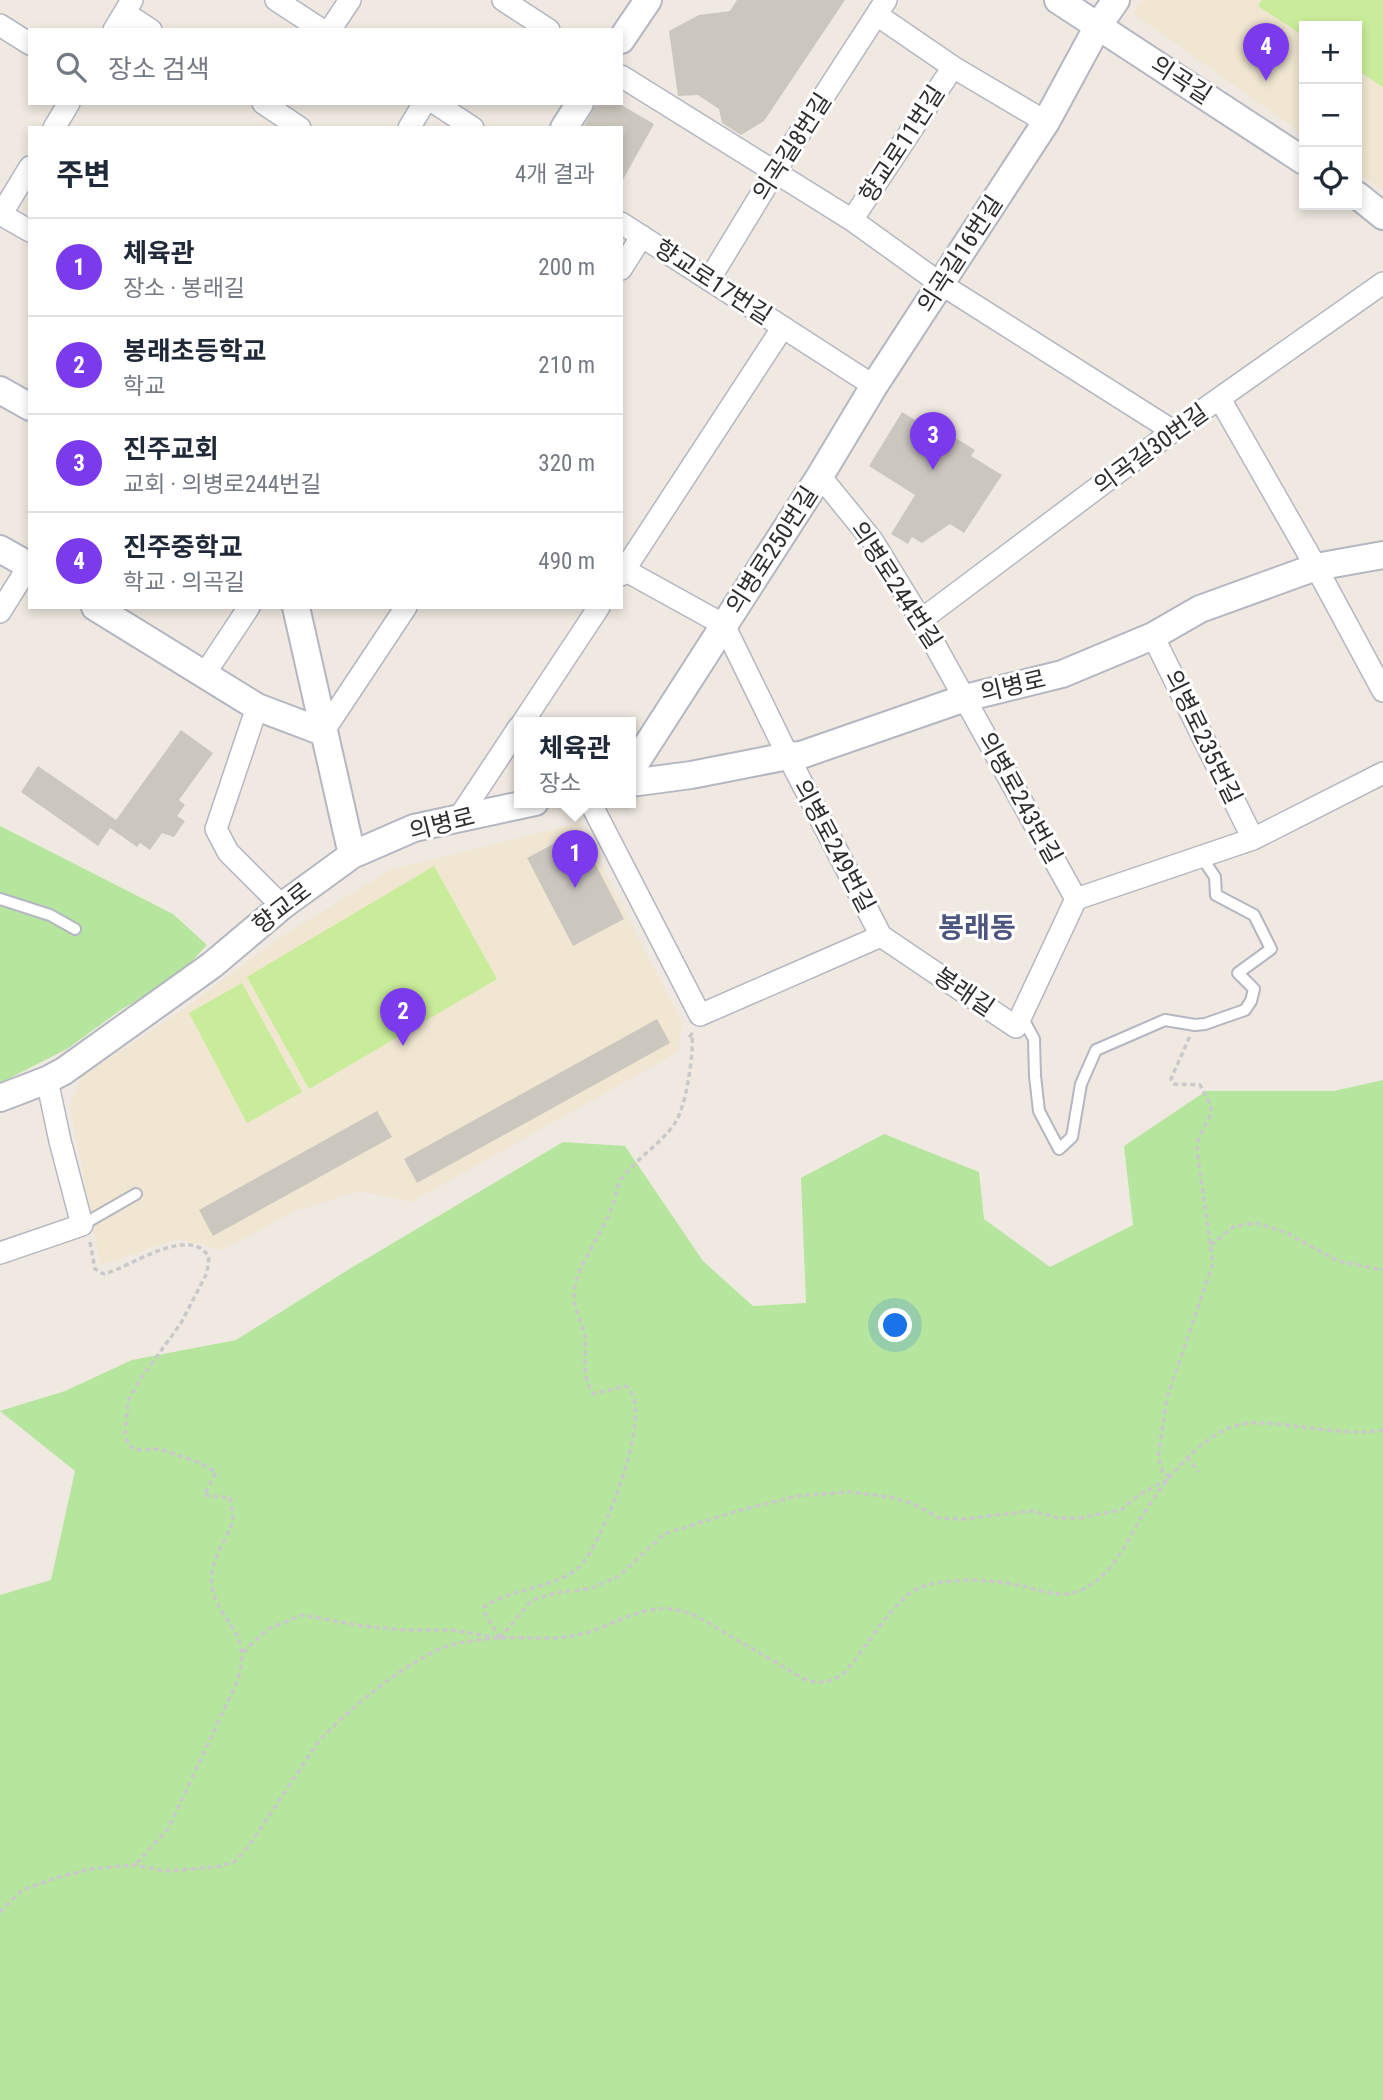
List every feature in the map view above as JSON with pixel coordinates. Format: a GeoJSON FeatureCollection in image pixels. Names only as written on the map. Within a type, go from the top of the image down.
{"type":"FeatureCollection","features":[{"type":"Feature","properties":{"kind":"street"},"geometry":{"type":"LineString","coordinates":[[276,0],[319,28]]}},
{"type":"Feature","properties":{"kind":"street"},"geometry":{"type":"LineString","coordinates":[[331,28],[351,0]]}},
{"type":"Feature","properties":{"kind":"street"},"geometry":{"type":"LineString","coordinates":[[503,0],[546,28]]}},
{"type":"Feature","properties":{"kind":"street"},"geometry":{"type":"LineString","coordinates":[[623,37],[648,0]]}},
{"type":"Feature","properties":{"kind":"street","name":"의곡길"},"geometry":{"type":"LineString","coordinates":[[1058,0],[1299,158]]}},
{"type":"Feature","properties":{"kind":"street","name":"의곡길16번길"},"geometry":{"type":"LineString","coordinates":[[874,386],[1045,122],[1098,26],[1116,0]]}},
{"type":"Feature","properties":{"kind":"street","name":"의곡길8번길"},"geometry":{"type":"LineString","coordinates":[[709,280],[774,173],[882,8],[953,67]]}},
{"type":"Feature","properties":{"kind":"street"},"geometry":{"type":"LineString","coordinates":[[124,14],[147,28]]}},
{"type":"Feature","properties":{"kind":"street"},"geometry":{"type":"LineString","coordinates":[[0,25],[28,43]]}},
{"type":"Feature","properties":{"kind":"street"},"geometry":{"type":"LineString","coordinates":[[953,67],[1045,122]]}},
{"type":"Feature","properties":{"kind":"street","name":"향교로11번길"},"geometry":{"type":"LineString","coordinates":[[852,220],[953,67]]}},
{"type":"Feature","properties":{"kind":"street","name":"향교로11번길"},"geometry":{"type":"LineString","coordinates":[[623,77],[852,220],[941,284],[1173,431]]}},
{"type":"Feature","properties":{"kind":"street"},"geometry":{"type":"LineString","coordinates":[[55,126],[68,105]]}},
{"type":"Feature","properties":{"kind":"street"},"geometry":{"type":"LineString","coordinates":[[266,105],[297,126]]}},
{"type":"Feature","properties":{"kind":"street"},"geometry":{"type":"LineString","coordinates":[[410,126],[423,105]]}},
{"type":"Feature","properties":{"kind":"street"},"geometry":{"type":"LineString","coordinates":[[438,105],[470,126]]}},
{"type":"Feature","properties":{"kind":"street"},"geometry":{"type":"LineString","coordinates":[[565,126],[579,105]]}},
{"type":"Feature","properties":{"kind":"street"},"geometry":{"type":"LineString","coordinates":[[28,170],[0,215],[28,230]]}},
{"type":"Feature","properties":{"kind":"street"},"geometry":{"type":"LineString","coordinates":[[1362,199],[1383,216]]}},
{"type":"Feature","properties":{"kind":"street","name":"향교로17번길"},"geometry":{"type":"LineString","coordinates":[[623,224],[874,386]]}},
{"type":"Feature","properties":{"kind":"street","name":"향교로17번길"},"geometry":{"type":"LineString","coordinates":[[623,266],[642,236]]}},
{"type":"Feature","properties":{"kind":"street","name":"의곡길30번길"},"geometry":{"type":"LineString","coordinates":[[921,620],[1173,431],[1383,282]]}},
{"type":"Feature","properties":{"kind":"street","name":"향교로17번길"},"geometry":{"type":"LineString","coordinates":[[623,570],[783,327]]}},
{"type":"Feature","properties":{"kind":"street","name":"의병로250번길"},"geometry":{"type":"LineString","coordinates":[[788,756],[724,625],[820,476],[874,386]]}},
{"type":"Feature","properties":{"kind":"street"},"geometry":{"type":"LineString","coordinates":[[0,390],[28,406]]}},
{"type":"Feature","properties":{"kind":"street"},"geometry":{"type":"LineString","coordinates":[[1220,399],[1383,691]]}},
{"type":"Feature","properties":{"kind":"street","name":"의병로244번길"},"geometry":{"type":"LineString","coordinates":[[820,476],[872,540],[965,698]]}},
{"type":"Feature","properties":{"kind":"street"},"geometry":{"type":"LineString","coordinates":[[0,549],[28,564]]}},
{"type":"Feature","properties":{"kind":"street","name":"의병로"},"geometry":{"type":"LineString","coordinates":[[636,782],[801,755],[965,698],[1062,674],[1153,636],[1200,609],[1316,567],[1383,555]]}},
{"type":"Feature","properties":{"kind":"street"},"geometry":{"type":"LineString","coordinates":[[0,612],[28,567]]}},
{"type":"Feature","properties":{"kind":"street"},"geometry":{"type":"LineString","coordinates":[[623,572],[724,625],[636,762]]}},
{"type":"Feature","properties":{"kind":"street"},"geometry":{"type":"LineString","coordinates":[[98,609],[257,707],[323,732]]}},
{"type":"Feature","properties":{"kind":"street"},"geometry":{"type":"LineString","coordinates":[[204,675],[248,609]]}},
{"type":"Feature","properties":{"kind":"street"},"geometry":{"type":"LineString","coordinates":[[296,609],[352,855]]}},
{"type":"Feature","properties":{"kind":"street"},"geometry":{"type":"LineString","coordinates":[[323,732],[405,609]]}},
{"type":"Feature","properties":{"kind":"street"},"geometry":{"type":"LineString","coordinates":[[526,717],[598,609]]}},
{"type":"Feature","properties":{"kind":"street","name":"의병로235번길"},"geometry":{"type":"LineString","coordinates":[[1153,636],[1253,839]]}},
{"type":"Feature","properties":{"kind":"street","name":"의병로243번길"},"geometry":{"type":"LineString","coordinates":[[965,698],[1076,899]]}},
{"type":"Feature","properties":{"kind":"street"},"geometry":{"type":"LineString","coordinates":[[257,707],[216,829],[228,852],[282,906]]}},
{"type":"Feature","properties":{"kind":"street"},"geometry":{"type":"LineString","coordinates":[[458,819],[514,735]]}},
{"type":"Feature","properties":{"kind":"street","name":"의병로249번길"},"geometry":{"type":"LineString","coordinates":[[788,756],[881,936]]}},
{"type":"Feature","properties":{"kind":"street"},"geometry":{"type":"LineString","coordinates":[[1076,899],[1253,839],[1383,774]]}},
{"type":"Feature","properties":{"kind":"street","name":"의병로"},"geometry":{"type":"LineString","coordinates":[[352,855],[414,828],[514,807]]}},
{"type":"Feature","properties":{"kind":"street"},"geometry":{"type":"LineString","coordinates":[[593,808],[700,1015],[881,936]]}},
{"type":"Feature","properties":{"kind":"street","name":"향교로"},"geometry":{"type":"LineString","coordinates":[[0,1098],[64,1071],[193,979],[282,906],[352,855]]}},
{"type":"Feature","properties":{"kind":"street","name":"봉래길"},"geometry":{"type":"LineString","coordinates":[[881,936],[1016,1027],[1076,899]]}},
{"type":"Feature","properties":{"kind":"street"},"geometry":{"type":"LineString","coordinates":[[0,1253],[83,1224],[60,1141],[47,1080]]}},
{"type":"Feature","properties":{"kind":"lane"},"geometry":{"type":"LineString","coordinates":[[1021,1016],[1034,1039],[1034,1076],[1039,1111],[1059,1149],[1072,1137],[1081,1084],[1096,1050],[1165,1020],[1205,1024],[1245,1010],[1254,989],[1238,974],[1271,949],[1254,915],[1216,895],[1215,877],[1202,856]]}},
{"type":"Feature","properties":{"kind":"lane"},"geometry":{"type":"LineString","coordinates":[[0,899],[50,915],[75,929]]}},
{"type":"Feature","properties":{"kind":"lane"},"geometry":{"type":"LineString","coordinates":[[83,1224],[136,1194]]}},
{"type":"Feature","properties":{"kind":"path"},"geometry":{"type":"LineString","coordinates":[[1195,1025],[1171,1079],[1174,1084],[1200,1085],[1211,1106],[1211,1114],[1198,1140],[1197,1151],[1212,1240],[1209,1246]]}},
{"type":"Feature","properties":{"kind":"path"},"geometry":{"type":"LineString","coordinates":[[500,1638],[490,1624],[484,1607],[580,1567],[592,1548],[628,1466],[634,1427],[634,1396],[632,1391],[625,1387],[599,1394],[594,1394],[589,1388],[585,1337],[575,1303],[575,1289],[611,1212],[620,1181],[668,1132],[678,1116],[688,1073],[692,1034],[688,1038]]}},
{"type":"Feature","properties":{"kind":"path"},"geometry":{"type":"LineString","coordinates":[[1209,1246],[1233,1227],[1255,1223],[1285,1232],[1338,1261],[1383,1270]]}},
{"type":"Feature","properties":{"kind":"path"},"geometry":{"type":"LineString","coordinates":[[83,1224],[93,1263],[99,1273],[110,1272],[183,1243],[199,1247],[209,1257],[207,1273],[181,1322],[131,1394],[126,1412],[125,1435],[128,1444],[136,1450],[160,1449],[198,1462],[216,1472],[204,1495],[230,1497],[233,1522],[212,1571],[211,1582],[218,1603],[236,1632],[242,1653],[242,1667],[168,1829],[135,1865]]}},
{"type":"Feature","properties":{"kind":"path"},"geometry":{"type":"LineString","coordinates":[[1172,1477],[1163,1472],[1159,1465],[1159,1445],[1172,1379],[1212,1270],[1213,1251],[1209,1246]]}},
{"type":"Feature","properties":{"kind":"path"},"geometry":{"type":"LineString","coordinates":[[0,1912],[22,1890],[91,1869],[135,1865],[165,1871],[217,1867],[234,1862],[249,1846],[318,1742],[358,1703],[435,1651],[453,1645],[500,1638],[574,1636],[639,1612],[669,1607],[698,1617],[804,1679],[824,1683],[846,1671],[909,1594],[931,1583],[986,1580],[1068,1594],[1091,1585],[1103,1577],[1116,1562],[1143,1515],[1186,1457],[1212,1438],[1243,1424],[1258,1423],[1363,1431],[1383,1430]]}},
{"type":"Feature","properties":{"kind":"path"},"geometry":{"type":"LineString","coordinates":[[1186,1457],[1199,1472]]}},
{"type":"Feature","properties":{"kind":"path"},"geometry":{"type":"LineString","coordinates":[[500,1638],[532,1600],[556,1593],[592,1588],[619,1576],[664,1534],[797,1496],[850,1492],[890,1497],[914,1504],[939,1518],[964,1519],[1032,1511],[1059,1518],[1080,1518],[1121,1510],[1139,1494],[1172,1477]]}},
{"type":"Feature","properties":{"kind":"path"},"geometry":{"type":"LineString","coordinates":[[242,1653],[268,1629],[302,1615],[362,1626],[452,1630],[500,1638]]}},
{"type":"Feature","properties":{"kind":"shaded area"},"geometry":{"type":"Polygon","coordinates":[[[1142,0],[1383,0],[1383,191],[1362,176],[1362,21],[1299,21],[1299,131],[1133,13],[1142,0]]]}},
{"type":"Feature","properties":{"kind":"shaded area"},"geometry":{"type":"Polygon","coordinates":[[[579,823],[682,1023],[678,1052],[411,1202],[359,1191],[295,1211],[222,1250],[178,1239],[101,1265],[70,1106],[81,1077],[178,1013],[281,937],[390,870],[579,823]]]}},
{"type":"Feature","properties":{"kind":"green space"},"geometry":{"type":"Polygon","coordinates":[[[1262,0],[1383,0],[1383,87],[1362,73],[1362,21],[1299,21],[1299,33],[1258,6],[1262,0]]]}},
{"type":"Feature","properties":{"kind":"green space"},"geometry":{"type":"Polygon","coordinates":[[[0,826],[173,914],[207,945],[175,979],[122,1009],[67,1049],[0,1083],[0,826]]]}},
{"type":"Feature","properties":{"kind":"green space"},"geometry":{"type":"Polygon","coordinates":[[[434,866],[497,979],[309,1089],[247,977],[434,866]]]}},
{"type":"Feature","properties":{"kind":"green space"},"geometry":{"type":"Polygon","coordinates":[[[242,983],[302,1092],[247,1123],[189,1013],[242,983]]]}},
{"type":"Feature","properties":{"kind":"green space"},"geometry":{"type":"Polygon","coordinates":[[[1383,1080],[1383,2100],[0,2100],[0,1595],[51,1580],[75,1471],[0,1411],[65,1391],[132,1360],[236,1340],[563,1142],[625,1146],[703,1261],[753,1306],[806,1303],[801,1178],[884,1134],[979,1172],[984,1219],[1050,1267],[1133,1225],[1124,1146],[1206,1091],[1334,1091],[1383,1080]]]}},
{"type":"Feature","properties":{"kind":"building"},"geometry":{"type":"Polygon","coordinates":[[[737,0],[845,0],[764,121],[741,135],[722,123],[719,109],[698,95],[678,96],[669,31],[699,15],[730,11],[737,0]]]}},
{"type":"Feature","properties":{"kind":"building"},"geometry":{"type":"Polygon","coordinates":[[[596,105],[621,105],[654,124],[623,179],[623,126],[584,126],[596,105]]]}},
{"type":"Feature","properties":{"kind":"building"},"geometry":{"type":"Polygon","coordinates":[[[902,412],[915,420],[911,427],[942,446],[949,434],[975,450],[971,456],[1002,475],[964,533],[950,524],[922,543],[912,537],[908,544],[891,534],[915,495],[869,466],[902,412]]]}},
{"type":"Feature","properties":{"kind":"building"},"geometry":{"type":"Polygon","coordinates":[[[181,730],[213,753],[179,800],[185,805],[177,816],[185,821],[174,837],[162,833],[150,850],[140,843],[137,847],[110,828],[98,846],[21,792],[38,766],[116,820],[181,730]]]}},
{"type":"Feature","properties":{"kind":"building"},"geometry":{"type":"Polygon","coordinates":[[[578,831],[624,919],[573,946],[527,858],[578,831]]]}},
{"type":"Feature","properties":{"kind":"building"},"geometry":{"type":"Polygon","coordinates":[[[657,1019],[670,1043],[417,1183],[404,1159],[657,1019]]]}},
{"type":"Feature","properties":{"kind":"building"},"geometry":{"type":"Polygon","coordinates":[[[377,1111],[392,1137],[213,1236],[199,1210],[377,1111]]]}},
{"type":"Feature","properties":{"kind":"place","name":"진주중학교"},"geometry":{"type":"Point","coordinates":[1266,81]}},
{"type":"Feature","properties":{"kind":"place","name":"진주교회"},"geometry":{"type":"Point","coordinates":[933,470]}},
{"type":"Feature","properties":{"kind":"place","name":"체육관"},"geometry":{"type":"Point","coordinates":[575,888]}},
{"type":"Feature","properties":{"kind":"place","name":"봉래초등학교"},"geometry":{"type":"Point","coordinates":[403,1046]}},
{"type":"Feature","properties":{"kind":"district","name":"봉래동"},"geometry":{"type":"Point","coordinates":[977,927]}}]}
